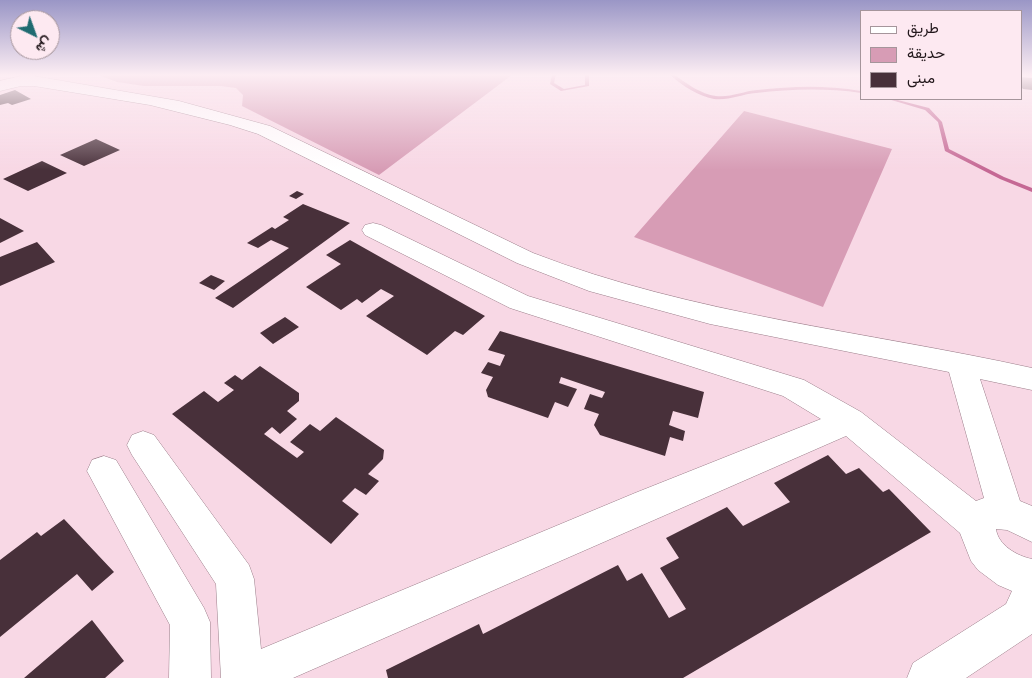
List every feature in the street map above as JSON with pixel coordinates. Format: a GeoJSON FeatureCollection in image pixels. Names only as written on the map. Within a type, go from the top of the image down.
{"type":"FeatureCollection","features":[{"type":"Feature","properties":{"kind":"street"},"geometry":{"type":"LineString","coordinates":[[185,107],[223,115],[264,130],[557,272],[646,299],[748,323],[961,363],[1032,379]]}},
{"type":"Feature","properties":{"kind":"street"},"geometry":{"type":"LineString","coordinates":[[373,230],[519,302],[793,388],[850,421],[1005,521]]}},
{"type":"Feature","properties":{"kind":"street"},"geometry":{"type":"LineString","coordinates":[[961,363],[1005,521]]}},
{"type":"Feature","properties":{"kind":"street"},"geometry":{"type":"LineString","coordinates":[[143,445],[235,579],[243,678],[647,505],[850,421]]}},
{"type":"Feature","properties":{"kind":"street"},"geometry":{"type":"LineString","coordinates":[[104,471],[190,622],[190,678]]}},
{"type":"Feature","properties":{"kind":"street"},"geometry":{"type":"LineString","coordinates":[[1005,521],[977,532],[980,542],[987,552],[1012,572],[1032,578]]}},
{"type":"Feature","properties":{"kind":"street"},"geometry":{"type":"LineString","coordinates":[[928,678],[1020,618],[1032,594]]}},
{"type":"Feature","properties":{"kind":"green space"},"geometry":{"type":"Polygon","coordinates":[[[243,107],[470,107],[379,175],[243,107]]]}},
{"type":"Feature","properties":{"kind":"green space"},"geometry":{"type":"Polygon","coordinates":[[[744,111],[892,149],[823,307],[634,237],[744,111]]]}},
{"type":"Feature","properties":{"kind":"building"},"geometry":{"type":"Polygon","coordinates":[[[96,139],[120,150],[84,166],[60,155],[96,139]]]}},
{"type":"Feature","properties":{"kind":"building"},"geometry":{"type":"Polygon","coordinates":[[[42,161],[67,173],[28,191],[3,179],[42,161]]]}},
{"type":"Feature","properties":{"kind":"building"},"geometry":{"type":"Polygon","coordinates":[[[297,191],[304,194],[296,199],[289,196],[297,191]]]}},
{"type":"Feature","properties":{"kind":"building"},"geometry":{"type":"Polygon","coordinates":[[[303,204],[350,223],[233,308],[215,298],[289,248],[271,240],[258,248],[247,243],[272,227],[275,229],[289,220],[283,217],[303,204]]]}},
{"type":"Feature","properties":{"kind":"building"},"geometry":{"type":"Polygon","coordinates":[[[0,218],[24,231],[0,243],[0,218]]]}},
{"type":"Feature","properties":{"kind":"building"},"geometry":{"type":"Polygon","coordinates":[[[350,240],[485,316],[463,335],[455,331],[427,355],[366,316],[394,296],[381,289],[362,303],[357,299],[341,310],[306,287],[341,264],[326,255],[350,240]]]}},
{"type":"Feature","properties":{"kind":"building"},"geometry":{"type":"Polygon","coordinates":[[[37,242],[55,262],[0,286],[0,257],[37,242]]]}},
{"type":"Feature","properties":{"kind":"building"},"geometry":{"type":"Polygon","coordinates":[[[211,275],[225,281],[214,290],[199,283],[211,275]]]}},
{"type":"Feature","properties":{"kind":"building"},"geometry":{"type":"Polygon","coordinates":[[[285,317],[299,327],[273,344],[260,333],[285,317]]]}},
{"type":"Feature","properties":{"kind":"building"},"geometry":{"type":"Polygon","coordinates":[[[500,331],[704,392],[698,418],[673,411],[669,425],[685,431],[683,441],[670,437],[665,456],[600,435],[594,425],[599,414],[584,409],[590,394],[602,398],[605,392],[561,377],[559,383],[577,389],[568,407],[555,402],[548,418],[488,397],[486,390],[493,377],[481,373],[488,362],[500,366],[505,355],[488,350],[500,331]]]}},
{"type":"Feature","properties":{"kind":"building"},"geometry":{"type":"Polygon","coordinates":[[[260,366],[299,393],[299,401],[287,411],[297,419],[280,434],[272,427],[264,434],[297,458],[304,452],[290,442],[310,424],[320,431],[336,417],[384,450],[383,459],[368,474],[379,481],[366,495],[355,488],[342,501],[359,514],[331,544],[172,414],[204,391],[218,402],[234,390],[224,383],[235,375],[242,380],[260,366]]]}},
{"type":"Feature","properties":{"kind":"building"},"geometry":{"type":"Polygon","coordinates":[[[828,455],[846,474],[859,468],[883,492],[889,489],[931,532],[683,678],[388,678],[386,670],[479,624],[483,634],[618,565],[627,581],[642,573],[669,618],[686,609],[660,568],[679,558],[666,538],[727,507],[743,526],[790,502],[774,483],[828,455]]]}},
{"type":"Feature","properties":{"kind":"building"},"geometry":{"type":"Polygon","coordinates":[[[64,519],[114,572],[92,591],[77,574],[0,637],[0,560],[37,532],[41,536],[64,519]]]}},
{"type":"Feature","properties":{"kind":"building"},"geometry":{"type":"Polygon","coordinates":[[[92,620],[124,661],[105,678],[24,678],[92,620]]]}},
{"type":"Feature","properties":{"kind":"waterway"},"geometry":{"type":"LineString","coordinates":[[918,107],[927,109],[940,122],[947,150],[1002,178],[1032,190]]}}]}
